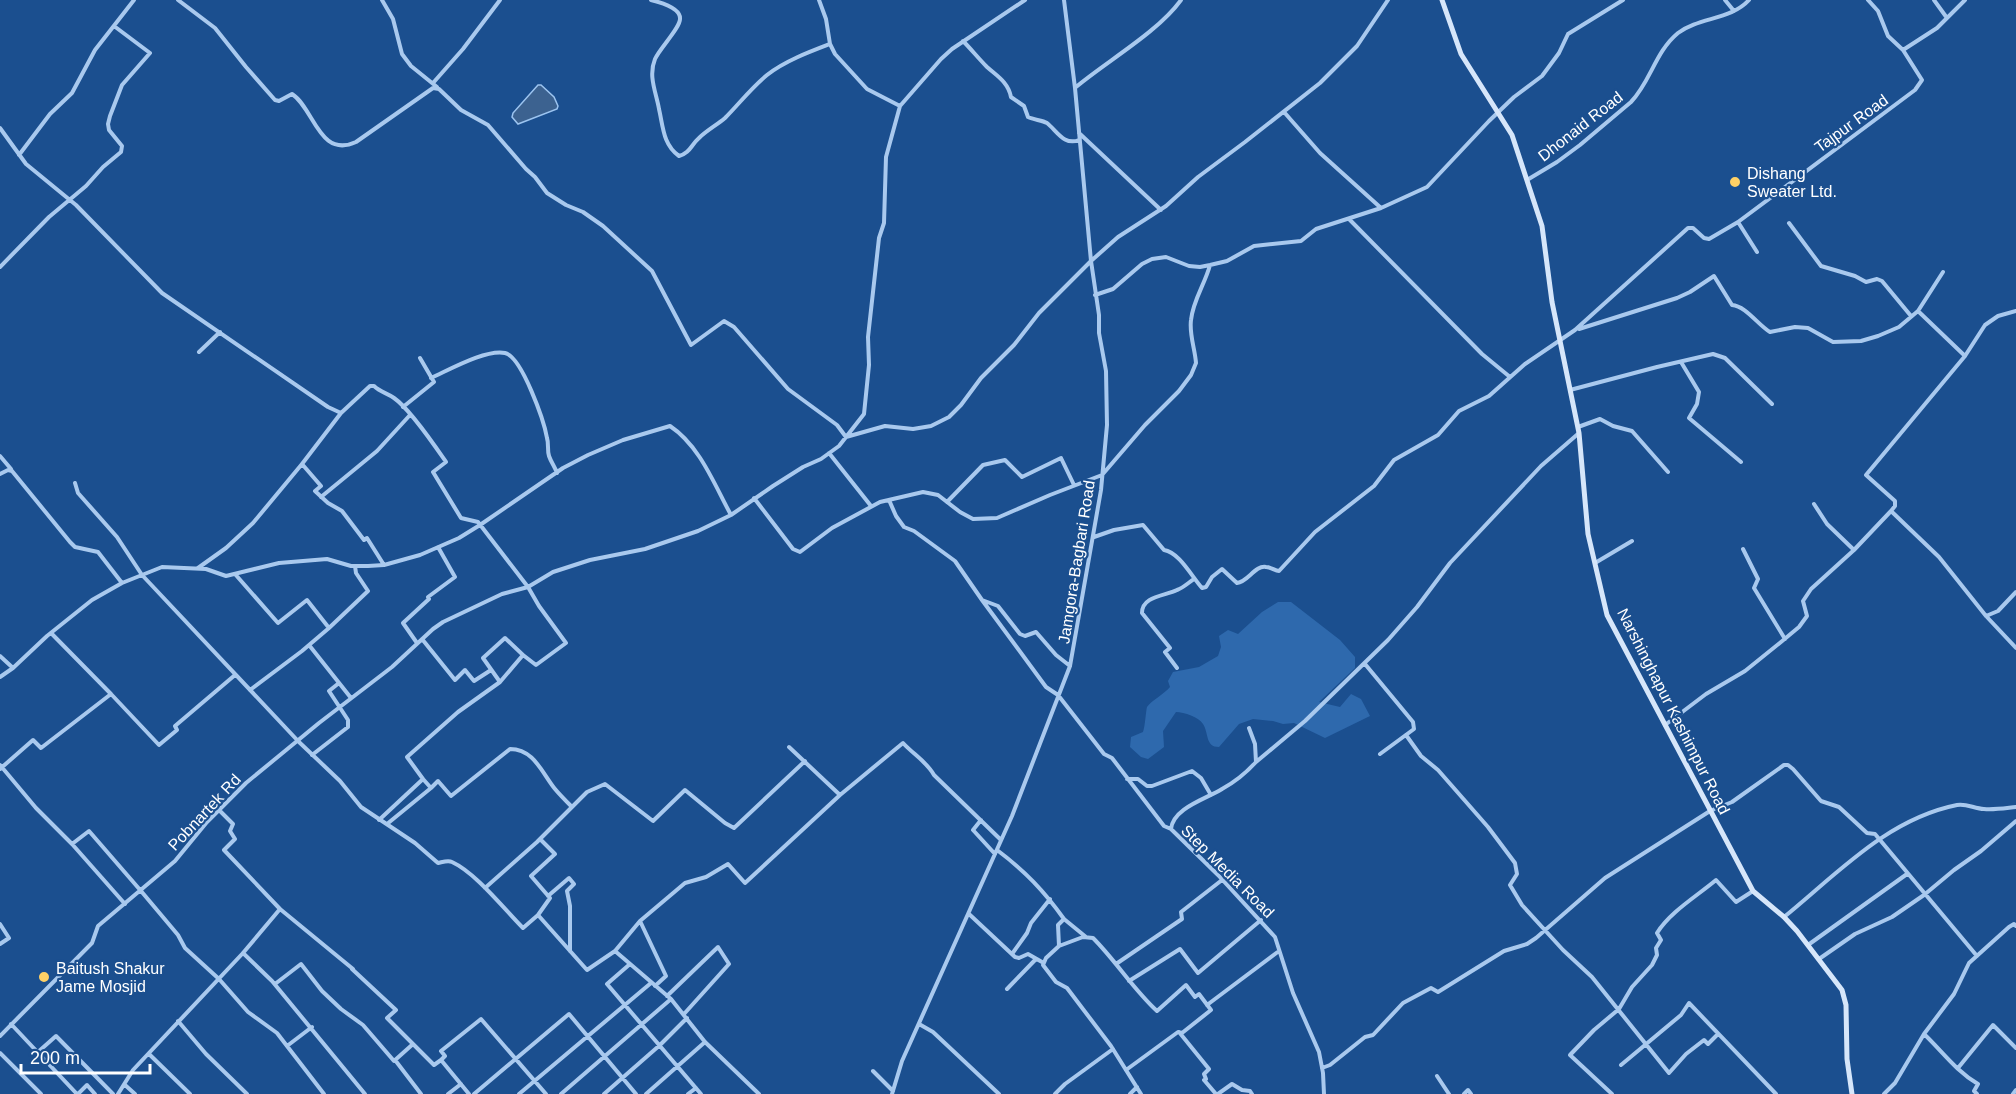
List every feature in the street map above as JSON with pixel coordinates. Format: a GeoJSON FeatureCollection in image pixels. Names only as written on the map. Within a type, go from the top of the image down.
{"type":"FeatureCollection","features":[{"type":"Feature","properties":{"kind":"street"},"geometry":{"type":"LineString","coordinates":[[19,155],[50,114],[72,93],[95,50],[134,0]]}},
{"type":"Feature","properties":{"kind":"street"},"geometry":{"type":"LineString","coordinates":[[178,0],[215,28],[275,100],[279,101],[292,94],[295,96],[304,107],[315,128],[327,139],[339,145],[356,142],[401,109],[437,88]]}},
{"type":"Feature","properties":{"kind":"street"},"geometry":{"type":"LineString","coordinates":[[382,0],[393,19],[402,54],[411,66],[466,114],[488,125],[547,193],[583,212],[603,226],[652,271],[691,345],[724,321],[734,327],[788,389],[837,425],[846,438]]}},
{"type":"Feature","properties":{"kind":"street"},"geometry":{"type":"LineString","coordinates":[[433,83],[463,50],[500,0]]}},
{"type":"Feature","properties":{"kind":"street"},"geometry":{"type":"LineString","coordinates":[[651,0],[671,7],[680,16],[675,30],[658,52],[652,68],[652,80],[663,131],[673,152],[679,156],[688,152],[696,140],[722,120],[751,89],[769,74],[830,44]]}},
{"type":"Feature","properties":{"kind":"street"},"geometry":{"type":"LineString","coordinates":[[819,0],[826,20],[830,44],[840,59],[867,89],[900,106]]}},
{"type":"Feature","properties":{"kind":"street"},"geometry":{"type":"LineString","coordinates":[[846,438],[864,414],[870,365],[868,337],[879,238],[884,223],[885,158],[900,106],[941,59],[963,41],[1024,0]]}},
{"type":"Feature","properties":{"kind":"street","name":"Jamgora-Bagbari Road"},"geometry":{"type":"LineString","coordinates":[[892,1092],[902,1061],[996,852],[1070,666],[1094,537],[1107,425],[1106,371],[1099,333],[1099,315],[1091,261],[1075,87],[1064,0]]}},
{"type":"Feature","properties":{"kind":"street"},"geometry":{"type":"LineString","coordinates":[[1075,87],[1152,29],[1181,0]]}},
{"type":"Feature","properties":{"kind":"street"},"geometry":{"type":"LineString","coordinates":[[846,438],[885,426],[913,429],[931,426],[949,417],[962,405],[981,378],[1014,345],[1039,313],[1091,261],[1128,230],[1161,210],[1210,167],[1320,83],[1357,46],[1388,0]]}},
{"type":"Feature","properties":{"kind":"street","name":"Narshinghapur Kashimpur Road"},"geometry":{"type":"LineString","coordinates":[[1442,0],[1461,54],[1512,135],[1542,226],[1559,342],[1578,430],[1588,534],[1607,615],[1753,891],[1784,917],[1842,990],[1846,1005],[1847,1059],[1852,1094]]}},
{"type":"Feature","properties":{"kind":"street"},"geometry":{"type":"LineString","coordinates":[[1095,295],[1113,289],[1142,264],[1152,259],[1166,257],[1189,266],[1210,266],[1227,261],[1254,246],[1301,241],[1317,229],[1381,208],[1427,187],[1514,97],[1542,76],[1552,64],[1572,29],[1623,0]]}},
{"type":"Feature","properties":{"kind":"street"},"geometry":{"type":"LineString","coordinates":[[1725,0],[1734,11]]}},
{"type":"Feature","properties":{"kind":"street","name":"Dhonaid Road"},"geometry":{"type":"LineString","coordinates":[[1527,180],[1581,145],[1631,102],[1660,51],[1673,37],[1685,28],[1734,11],[1749,0]]}},
{"type":"Feature","properties":{"kind":"street"},"geometry":{"type":"LineString","coordinates":[[1868,0],[1878,11],[1888,36],[1903,50],[1937,28],[1965,0]]}},
{"type":"Feature","properties":{"kind":"street"},"geometry":{"type":"LineString","coordinates":[[1934,0],[1947,18]]}},
{"type":"Feature","properties":{"kind":"street"},"geometry":{"type":"LineString","coordinates":[[0,267],[69,199],[86,186],[102,167],[121,152],[122,146],[109,130],[110,116],[122,85],[150,54],[147,49],[114,26]]}},
{"type":"Feature","properties":{"kind":"street"},"geometry":{"type":"LineString","coordinates":[[963,41],[1002,80],[1010,90],[1011,97],[1024,106],[1028,117],[1045,122],[1053,131],[1068,141],[1079,140]]}},
{"type":"Feature","properties":{"kind":"street","name":"Tajpur Road"},"geometry":{"type":"LineString","coordinates":[[1194,579],[1202,588],[1206,587],[1212,577],[1222,569],[1237,583],[1242,583],[1260,567],[1266,566],[1279,571],[1316,532],[1367,493],[1394,460],[1438,435],[1459,411],[1489,396],[1525,364],[1575,330],[1688,228],[1693,228],[1704,238],[1709,239],[1738,222],[1857,135],[1917,87],[1922,80],[1903,50]]}},
{"type":"Feature","properties":{"kind":"street"},"geometry":{"type":"LineString","coordinates":[[1284,112],[1320,153],[1381,208]]}},
{"type":"Feature","properties":{"kind":"street"},"geometry":{"type":"LineString","coordinates":[[0,128],[30,168],[69,199],[162,293],[328,407],[341,413]]}},
{"type":"Feature","properties":{"kind":"street"},"geometry":{"type":"LineString","coordinates":[[1079,133],[1161,210]]}},
{"type":"Feature","properties":{"kind":"street"},"geometry":{"type":"LineString","coordinates":[[1349,219],[1482,354],[1510,377]]}},
{"type":"Feature","properties":{"kind":"street"},"geometry":{"type":"LineString","coordinates":[[1738,222],[1757,252]]}},
{"type":"Feature","properties":{"kind":"street"},"geometry":{"type":"LineString","coordinates":[[1789,223],[1821,266],[1855,276],[1866,282],[1882,280],[1911,316]]}},
{"type":"Feature","properties":{"kind":"street"},"geometry":{"type":"LineString","coordinates":[[754,498],[793,549],[800,552],[832,528],[880,502],[923,492],[938,495],[973,519],[997,519],[1102,475],[1145,424],[1179,391],[1196,368],[1190,321],[1210,266]]}},
{"type":"Feature","properties":{"kind":"street"},"geometry":{"type":"LineString","coordinates":[[1575,330],[1677,298],[1714,276],[1732,305],[1738,306],[1770,332],[1795,327],[1808,328],[1833,342],[1861,340],[1899,327],[1918,311],[1943,272]]}},
{"type":"Feature","properties":{"kind":"street"},"geometry":{"type":"LineString","coordinates":[[1918,311],[1965,356]]}},
{"type":"Feature","properties":{"kind":"street"},"geometry":{"type":"LineString","coordinates":[[1665,725],[1706,694],[1745,671],[1785,639],[1807,616],[1803,601],[1810,589],[1854,549],[1895,506],[1895,501],[1866,475],[1965,356],[1985,326],[1998,316],[2016,311]]}},
{"type":"Feature","properties":{"kind":"street"},"geometry":{"type":"LineString","coordinates":[[199,352],[220,332]]}},
{"type":"Feature","properties":{"kind":"street"},"geometry":{"type":"LineString","coordinates":[[431,378],[490,353],[506,354],[517,362],[544,426],[548,453],[557,473]]}},
{"type":"Feature","properties":{"kind":"street"},"geometry":{"type":"LineString","coordinates":[[1570,390],[1713,354],[1725,358],[1772,404]]}},
{"type":"Feature","properties":{"kind":"street"},"geometry":{"type":"LineString","coordinates":[[403,407],[434,382],[420,358]]}},
{"type":"Feature","properties":{"kind":"street"},"geometry":{"type":"LineString","coordinates":[[1681,362],[1699,392],[1697,404],[1689,418],[1741,462]]}},
{"type":"Feature","properties":{"kind":"street"},"geometry":{"type":"LineString","coordinates":[[197,569],[226,548],[253,523],[341,413],[365,389],[372,386],[396,399],[430,439],[446,462],[433,472],[461,518],[478,522],[528,587],[566,643],[536,665],[505,638],[483,658],[500,682]]}},
{"type":"Feature","properties":{"kind":"street"},"geometry":{"type":"LineString","coordinates":[[321,497],[377,451],[410,416]]}},
{"type":"Feature","properties":{"kind":"street"},"geometry":{"type":"LineString","coordinates":[[1170,830],[1171,824],[1177,817],[1247,772],[1365,664],[1417,607],[1450,562],[1578,430],[1600,419],[1613,426],[1632,431],[1668,472]]}},
{"type":"Feature","properties":{"kind":"street"},"geometry":{"type":"LineString","coordinates":[[0,677],[92,600],[122,583],[162,567],[206,569],[226,576],[279,563],[321,559],[355,566],[384,565],[420,555],[480,525],[588,455],[623,440],[670,426],[693,447],[731,515]]}},
{"type":"Feature","properties":{"kind":"street","name":"Pobnartek Rd"},"geometry":{"type":"LineString","coordinates":[[0,1036],[92,943],[98,926],[175,861],[246,783],[340,706],[392,667],[443,622],[502,594],[528,587],[553,572],[590,560],[645,549],[698,531],[731,515],[754,498],[829,453],[846,438]]}},
{"type":"Feature","properties":{"kind":"street"},"geometry":{"type":"LineString","coordinates":[[829,453],[871,506]]}},
{"type":"Feature","properties":{"kind":"street"},"geometry":{"type":"LineString","coordinates":[[0,456],[70,542],[75,547],[98,552],[122,583]]}},
{"type":"Feature","properties":{"kind":"street"},"geometry":{"type":"LineString","coordinates":[[947,502],[983,465],[1005,460],[1022,477],[1061,458],[1074,485]]}},
{"type":"Feature","properties":{"kind":"street"},"geometry":{"type":"LineString","coordinates":[[302,464],[321,486],[315,491],[342,511],[364,540],[367,538],[384,565]]}},
{"type":"Feature","properties":{"kind":"street"},"geometry":{"type":"LineString","coordinates":[[0,474],[8,470],[12,471]]}},
{"type":"Feature","properties":{"kind":"street"},"geometry":{"type":"LineString","coordinates":[[75,483],[78,493],[117,537],[142,575],[235,675],[340,781],[361,807],[415,843],[438,863],[452,862],[484,888],[522,928],[538,915],[550,898],[531,876],[555,854],[540,839]]}},
{"type":"Feature","properties":{"kind":"street","name":"Step Media Road"},"geometry":{"type":"LineString","coordinates":[[889,501],[904,527],[914,531],[956,561],[1046,687],[1058,695],[1104,754],[1112,758],[1164,826],[1222,880],[1275,937],[1293,993],[1319,1052],[1324,1094]]}},
{"type":"Feature","properties":{"kind":"street"},"geometry":{"type":"LineString","coordinates":[[1814,504],[1827,524],[1854,549]]}},
{"type":"Feature","properties":{"kind":"street"},"geometry":{"type":"LineString","coordinates":[[1891,511],[1939,557],[1986,616],[2016,648]]}},
{"type":"Feature","properties":{"kind":"street"},"geometry":{"type":"LineString","coordinates":[[1094,537],[1114,530],[1143,525],[1164,550],[1170,551],[1194,579],[1178,590],[1156,597],[1141,610],[1170,648],[1165,652],[1177,668]]}},
{"type":"Feature","properties":{"kind":"street"},"geometry":{"type":"LineString","coordinates":[[1595,563],[1632,541]]}},
{"type":"Feature","properties":{"kind":"street"},"geometry":{"type":"LineString","coordinates":[[417,643],[403,623],[429,599],[428,597],[455,577],[438,547]]}},
{"type":"Feature","properties":{"kind":"street"},"geometry":{"type":"LineString","coordinates":[[1743,549],[1758,579],[1754,588],[1785,639]]}},
{"type":"Feature","properties":{"kind":"street"},"geometry":{"type":"LineString","coordinates":[[250,690],[309,645],[368,591],[356,573],[355,566]]}},
{"type":"Feature","properties":{"kind":"street"},"geometry":{"type":"LineString","coordinates":[[235,574],[278,623],[307,600],[329,628]]}},
{"type":"Feature","properties":{"kind":"street"},"geometry":{"type":"LineString","coordinates":[[1986,616],[1998,611],[2016,592]]}},
{"type":"Feature","properties":{"kind":"street"},"geometry":{"type":"LineString","coordinates":[[982,600],[998,606],[1020,634],[1025,636],[1036,632],[1056,655],[1070,666]]}},
{"type":"Feature","properties":{"kind":"street"},"geometry":{"type":"LineString","coordinates":[[50,633],[159,745],[177,730],[175,726],[235,675]]}},
{"type":"Feature","properties":{"kind":"street"},"geometry":{"type":"LineString","coordinates":[[422,639],[455,680],[465,670],[474,681],[490,670]]}},
{"type":"Feature","properties":{"kind":"street"},"geometry":{"type":"LineString","coordinates":[[309,645],[351,698]]}},
{"type":"Feature","properties":{"kind":"street"},"geometry":{"type":"LineString","coordinates":[[431,788],[407,757],[458,712],[500,682],[523,655]]}},
{"type":"Feature","properties":{"kind":"street"},"geometry":{"type":"LineString","coordinates":[[0,656],[13,668]]}},
{"type":"Feature","properties":{"kind":"street"},"geometry":{"type":"LineString","coordinates":[[1365,664],[1413,722],[1414,729],[1380,754]]}},
{"type":"Feature","properties":{"kind":"street"},"geometry":{"type":"LineString","coordinates":[[312,755],[348,727],[348,720],[329,691],[339,683]]}},
{"type":"Feature","properties":{"kind":"street"},"geometry":{"type":"LineString","coordinates":[[111,694],[42,747],[33,740],[1,767],[125,904]]}},
{"type":"Feature","properties":{"kind":"street"},"geometry":{"type":"LineString","coordinates":[[1249,728],[1255,744],[1256,762]]}},
{"type":"Feature","properties":{"kind":"street"},"geometry":{"type":"LineString","coordinates":[[1406,735],[1421,756],[1438,770],[1488,827],[1515,863],[1517,874],[1510,885],[1522,905],[1592,977],[1669,1073],[1686,1054],[1704,1040],[1708,1044],[1718,1034]]}},
{"type":"Feature","properties":{"kind":"street"},"geometry":{"type":"LineString","coordinates":[[538,915],[587,970],[615,951],[640,921],[685,883],[706,877],[728,864],[745,883],[840,795],[903,743],[929,766],[934,776],[1001,840]]}},
{"type":"Feature","properties":{"kind":"street"},"geometry":{"type":"LineString","coordinates":[[789,747],[840,795]]}},
{"type":"Feature","properties":{"kind":"street"},"geometry":{"type":"LineString","coordinates":[[387,825],[438,781],[451,796],[510,749],[528,753],[555,789],[572,807]]}},
{"type":"Feature","properties":{"kind":"street"},"geometry":{"type":"LineString","coordinates":[[484,888],[540,839],[587,792],[605,784],[653,821],[685,790],[734,828],[805,761]]}},
{"type":"Feature","properties":{"kind":"street"},"geometry":{"type":"LineString","coordinates":[[1322,1068],[1330,1065],[1365,1037],[1374,1035],[1398,1007],[1413,996],[1431,988],[1438,992],[1504,951],[1527,944],[1605,878],[1710,811],[1732,802],[1784,765],[1788,765],[1821,801],[1839,807],[1867,833],[1875,834],[1977,956]]}},
{"type":"Feature","properties":{"kind":"street"},"geometry":{"type":"LineString","coordinates":[[1128,779],[1138,779],[1147,786],[1152,786],[1192,771],[1201,778],[1211,795]]}},
{"type":"Feature","properties":{"kind":"street"},"geometry":{"type":"LineString","coordinates":[[379,820],[423,779]]}},
{"type":"Feature","properties":{"kind":"street"},"geometry":{"type":"LineString","coordinates":[[1784,917],[1861,850],[1891,830],[1943,808],[1960,804],[1984,810],[2016,807]]}},
{"type":"Feature","properties":{"kind":"street"},"geometry":{"type":"LineString","coordinates":[[219,810],[232,824],[230,831],[235,839],[224,850],[280,909],[352,969],[396,1010],[387,1018],[434,1065],[445,1056],[441,1051],[481,1019],[546,1094]]}},
{"type":"Feature","properties":{"kind":"street"},"geometry":{"type":"LineString","coordinates":[[981,820],[973,830],[996,852],[1026,872],[1064,919],[1086,937]]}},
{"type":"Feature","properties":{"kind":"street"},"geometry":{"type":"LineString","coordinates":[[2016,821],[2016,828]]}},
{"type":"Feature","properties":{"kind":"street"},"geometry":{"type":"LineString","coordinates":[[1819,959],[1855,934],[1892,917],[1924,895],[1982,851],[2016,821]]}},
{"type":"Feature","properties":{"kind":"street"},"geometry":{"type":"LineString","coordinates":[[72,844],[89,831],[178,935],[185,948],[219,979],[249,1012],[277,1033],[324,1094]]}},
{"type":"Feature","properties":{"kind":"street"},"geometry":{"type":"LineString","coordinates":[[1808,945],[1907,874]]}},
{"type":"Feature","properties":{"kind":"street"},"geometry":{"type":"LineString","coordinates":[[548,896],[569,878],[574,884],[567,891],[570,906],[570,951]]}},
{"type":"Feature","properties":{"kind":"street"},"geometry":{"type":"LineString","coordinates":[[1116,964],[1182,919],[1181,912],[1222,880]]}},
{"type":"Feature","properties":{"kind":"street"},"geometry":{"type":"LineString","coordinates":[[1611,1094],[1570,1055],[1594,1030],[1619,1010],[1632,987],[1657,956],[1656,948],[1661,940],[1657,933],[1685,905],[1716,880],[1736,902],[1753,891]]}},
{"type":"Feature","properties":{"kind":"street"},"geometry":{"type":"LineString","coordinates":[[1012,954],[1028,933],[1030,923],[1050,899]]}},
{"type":"Feature","properties":{"kind":"street"},"geometry":{"type":"LineString","coordinates":[[118,1094],[133,1070],[243,953],[280,909]]}},
{"type":"Feature","properties":{"kind":"street"},"geometry":{"type":"LineString","coordinates":[[969,914],[1012,954],[1019,958],[1028,954],[1042,962],[1056,982],[1066,988],[1113,1049],[1141,1094]]}},
{"type":"Feature","properties":{"kind":"street"},"geometry":{"type":"LineString","coordinates":[[1059,946],[1058,925],[1064,919]]}},
{"type":"Feature","properties":{"kind":"street"},"geometry":{"type":"LineString","coordinates":[[1129,981],[1180,949],[1198,973],[1261,920]]}},
{"type":"Feature","properties":{"kind":"street"},"geometry":{"type":"LineString","coordinates":[[640,921],[666,976],[655,986]]}},
{"type":"Feature","properties":{"kind":"street"},"geometry":{"type":"LineString","coordinates":[[0,924],[9,938],[0,944]]}},
{"type":"Feature","properties":{"kind":"street"},"geometry":{"type":"LineString","coordinates":[[1884,1094],[1895,1083],[1924,1034],[1954,994],[1968,963],[2009,927],[2014,924],[2016,926]]}},
{"type":"Feature","properties":{"kind":"street"},"geometry":{"type":"LineString","coordinates":[[1042,962],[1059,946],[1086,937],[1093,938],[1157,1011],[1186,985],[1195,998],[1199,994],[1211,1010],[1182,1033],[1179,1032],[1150,1051],[1126,1070]]}},
{"type":"Feature","properties":{"kind":"street"},"geometry":{"type":"LineString","coordinates":[[561,1094],[642,1024],[718,947],[729,964],[660,1045],[604,1094]]}},
{"type":"Feature","properties":{"kind":"street"},"geometry":{"type":"LineString","coordinates":[[615,951],[669,998],[705,1042],[759,1094]]}},
{"type":"Feature","properties":{"kind":"street"},"geometry":{"type":"LineString","coordinates":[[1207,1005],[1279,951]]}},
{"type":"Feature","properties":{"kind":"street"},"geometry":{"type":"LineString","coordinates":[[243,953],[275,984],[365,1094]]}},
{"type":"Feature","properties":{"kind":"street"},"geometry":{"type":"LineString","coordinates":[[1007,989],[1036,959]]}},
{"type":"Feature","properties":{"kind":"street"},"geometry":{"type":"LineString","coordinates":[[275,984],[301,964],[322,991],[358,1021],[395,1060],[422,1094]]}},
{"type":"Feature","properties":{"kind":"street"},"geometry":{"type":"LineString","coordinates":[[630,964],[607,984],[701,1094]]}},
{"type":"Feature","properties":{"kind":"street"},"geometry":{"type":"LineString","coordinates":[[519,1094],[651,983]]}},
{"type":"Feature","properties":{"kind":"street"},"geometry":{"type":"LineString","coordinates":[[1621,1065],[1681,1015],[1689,1003],[1776,1094]]}},
{"type":"Feature","properties":{"kind":"street"},"geometry":{"type":"LineString","coordinates":[[474,1094],[569,1014],[636,1094]]}},
{"type":"Feature","properties":{"kind":"street"},"geometry":{"type":"LineString","coordinates":[[178,1021],[206,1054],[247,1094]]}},
{"type":"Feature","properties":{"kind":"street"},"geometry":{"type":"LineString","coordinates":[[11,1024],[78,1094],[87,1086],[95,1094]]}},
{"type":"Feature","properties":{"kind":"street"},"geometry":{"type":"LineString","coordinates":[[919,1024],[933,1032],[999,1094]]}},
{"type":"Feature","properties":{"kind":"street"},"geometry":{"type":"LineString","coordinates":[[1958,1068],[1993,1025],[2016,1048]]}},
{"type":"Feature","properties":{"kind":"street"},"geometry":{"type":"LineString","coordinates":[[287,1046],[312,1028]]}},
{"type":"Feature","properties":{"kind":"street"},"geometry":{"type":"LineString","coordinates":[[1179,1032],[1209,1069],[1204,1074],[1206,1078],[1204,1080],[1217,1094],[1232,1084],[1252,1094]]}},
{"type":"Feature","properties":{"kind":"street"},"geometry":{"type":"LineString","coordinates":[[1924,1034],[1958,1068],[1978,1084],[1974,1091],[1977,1094]]}},
{"type":"Feature","properties":{"kind":"street"},"geometry":{"type":"LineString","coordinates":[[38,1052],[56,1036],[113,1094]]}},
{"type":"Feature","properties":{"kind":"street"},"geometry":{"type":"LineString","coordinates":[[646,1094],[705,1042]]}},
{"type":"Feature","properties":{"kind":"street"},"geometry":{"type":"LineString","coordinates":[[395,1060],[413,1044]]}},
{"type":"Feature","properties":{"kind":"street"},"geometry":{"type":"LineString","coordinates":[[1055,1094],[1113,1049]]}},
{"type":"Feature","properties":{"kind":"street"},"geometry":{"type":"LineString","coordinates":[[0,1053],[41,1094]]}},
{"type":"Feature","properties":{"kind":"street"},"geometry":{"type":"LineString","coordinates":[[149,1054],[190,1094]]}},
{"type":"Feature","properties":{"kind":"street"},"geometry":{"type":"LineString","coordinates":[[441,1060],[468,1094]]}},
{"type":"Feature","properties":{"kind":"street"},"geometry":{"type":"LineString","coordinates":[[873,1071],[892,1092]]}},
{"type":"Feature","properties":{"kind":"street"},"geometry":{"type":"LineString","coordinates":[[1437,1076],[1449,1094]]}},
{"type":"Feature","properties":{"kind":"street"},"geometry":{"type":"LineString","coordinates":[[448,1094],[461,1084]]}},
{"type":"Feature","properties":{"kind":"street"},"geometry":{"type":"LineString","coordinates":[[125,1085],[135,1094]]}},
{"type":"Feature","properties":{"kind":"street"},"geometry":{"type":"LineString","coordinates":[[1130,1094],[1137,1087]]}},
{"type":"Feature","properties":{"kind":"street"},"geometry":{"type":"LineString","coordinates":[[688,1094],[696,1088]]}},
{"type":"Feature","properties":{"kind":"street"},"geometry":{"type":"LineString","coordinates":[[1464,1094],[1468,1090],[1471,1094]]}},
{"type":"Feature","properties":{"kind":"street"},"geometry":{"type":"LineString","coordinates":[[2013,1094],[2016,1090]]}},
{"type":"Feature","properties":{"kind":"shaded area"},"geometry":{"type":"Polygon","coordinates":[[[538,85],[554,97],[557,109],[518,124],[512,117],[513,113],[538,85]]]}},
{"type":"Feature","properties":{"kind":"shaded area"},"geometry":{"type":"Polygon","coordinates":[[[1278,602],[1291,602],[1340,640],[1355,657],[1355,668],[1319,702],[1340,707],[1351,694],[1361,699],[1370,716],[1325,738],[1294,723],[1283,724],[1253,719],[1239,724],[1219,747],[1211,745],[1201,721],[1187,714],[1176,712],[1163,731],[1164,747],[1148,759],[1141,757],[1130,747],[1131,737],[1143,732],[1147,707],[1170,687],[1168,681],[1173,672],[1199,667],[1218,656],[1221,647],[1219,636],[1228,630],[1238,634],[1262,612],[1278,602]]]}},
{"type":"Feature","properties":{"kind":"place","name":"Dishang Sweater Ltd."},"geometry":{"type":"Point","coordinates":[1735,182]}},
{"type":"Feature","properties":{"kind":"place","name":"Baitush Shakur Jame Mosjid"},"geometry":{"type":"Point","coordinates":[44,977]}}]}
